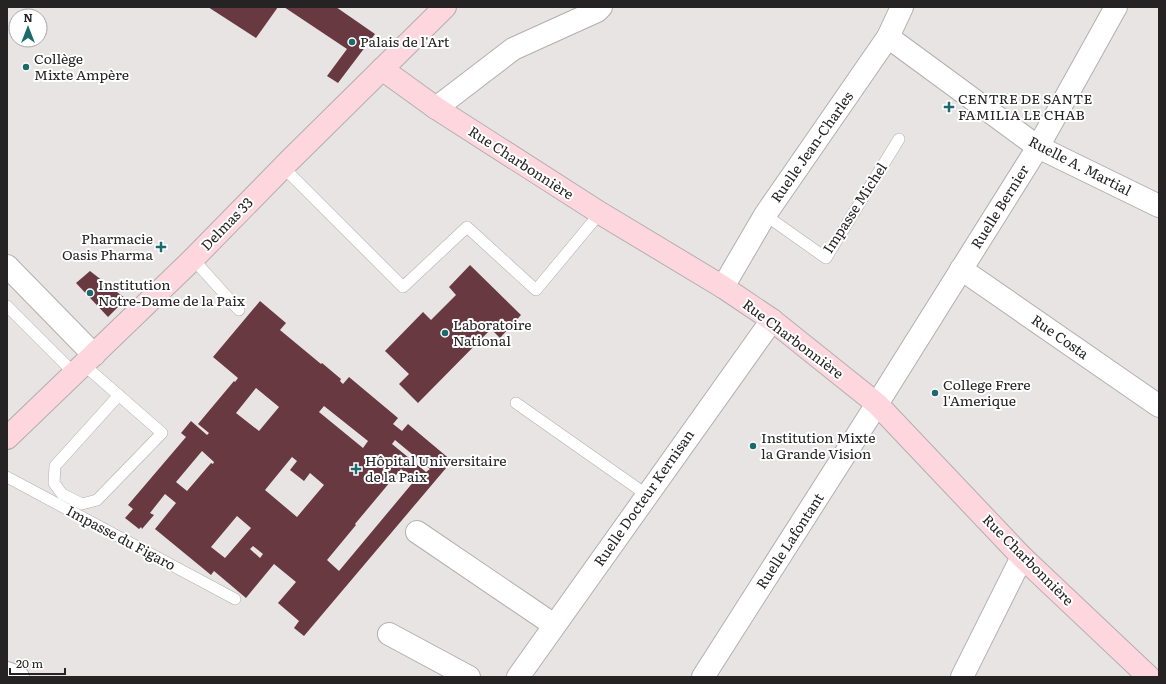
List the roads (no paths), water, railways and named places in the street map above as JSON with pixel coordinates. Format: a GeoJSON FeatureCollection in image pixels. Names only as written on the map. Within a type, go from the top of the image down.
{"type":"FeatureCollection","features":[{"type":"Feature","properties":{"kind":"street","name":"Delmas 33"},"geometry":{"type":"LineString","coordinates":[[7,438],[192,259],[282,167],[445,7]]}},
{"type":"Feature","properties":{"kind":"street"},"geometry":{"type":"LineString","coordinates":[[436,108],[513,49],[597,11],[601,7]]}},
{"type":"Feature","properties":{"kind":"street","name":"Ruelle Jean-Charles"},"geometry":{"type":"LineString","coordinates":[[723,287],[765,215],[888,37],[902,7]]}},
{"type":"Feature","properties":{"kind":"street","name":"Ruelle Bernier"},"geometry":{"type":"LineString","coordinates":[[877,404],[1038,147],[1116,7]]}},
{"type":"Feature","properties":{"kind":"street","name":"Ruelle A. Martial"},"geometry":{"type":"LineString","coordinates":[[888,37],[1038,147],[1159,206]]}},
{"type":"Feature","properties":{"kind":"street","name":"Rue Charbonnière"},"geometry":{"type":"LineString","coordinates":[[382,69],[436,108],[600,213],[723,287],[772,320],[877,404],[1022,557],[1149,677]]}},
{"type":"Feature","properties":{"kind":"street"},"geometry":{"type":"LineString","coordinates":[[7,266],[84,364]]}},
{"type":"Feature","properties":{"kind":"street","name":"Rue Costa"},"geometry":{"type":"LineString","coordinates":[[961,269],[1159,406]]}},
{"type":"Feature","properties":{"kind":"street","name":"Ruelle Docteur Kernisan"},"geometry":{"type":"LineString","coordinates":[[518,677],[772,320]]}},
{"type":"Feature","properties":{"kind":"street","name":"Ruelle Lafontant"},"geometry":{"type":"LineString","coordinates":[[703,677],[877,404]]}},
{"type":"Feature","properties":{"kind":"street"},"geometry":{"type":"LineString","coordinates":[[416,532],[554,625]]}},
{"type":"Feature","properties":{"kind":"street"},"geometry":{"type":"LineString","coordinates":[[962,677],[1022,557]]}},
{"type":"Feature","properties":{"kind":"street"},"geometry":{"type":"LineString","coordinates":[[389,634],[469,677]]}},
{"type":"Feature","properties":{"kind":"street"},"geometry":{"type":"LineString","coordinates":[[7,673],[18,677]]}},
{"type":"Feature","properties":{"kind":"lane","name":"Impasse Michel"},"geometry":{"type":"LineString","coordinates":[[765,215],[826,258],[899,139]]}},
{"type":"Feature","properties":{"kind":"lane"},"geometry":{"type":"LineString","coordinates":[[282,167],[402,287],[468,227],[536,290],[600,213]]}},
{"type":"Feature","properties":{"kind":"lane"},"geometry":{"type":"LineString","coordinates":[[192,259],[239,310]]}},
{"type":"Feature","properties":{"kind":"lane"},"geometry":{"type":"LineString","coordinates":[[7,306],[84,364],[162,433],[97,500],[82,504],[62,494],[54,483],[55,466],[119,396]]}},
{"type":"Feature","properties":{"kind":"lane"},"geometry":{"type":"LineString","coordinates":[[516,403],[647,495]]}},
{"type":"Feature","properties":{"kind":"lane","name":"Impasse du Figaro"},"geometry":{"type":"LineString","coordinates":[[7,477],[235,600]]}},
{"type":"Feature","properties":{"kind":"place","name":"Palais de l'Art"},"geometry":{"type":"Point","coordinates":[352,42]}},
{"type":"Feature","properties":{"kind":"place","name":"Collège Mixte Ampère"},"geometry":{"type":"Point","coordinates":[26,67]}},
{"type":"Feature","properties":{"kind":"place","name":"CENTRE DE SANTE FAMILIA LE CHAB"},"geometry":{"type":"Point","coordinates":[949,107]}},
{"type":"Feature","properties":{"kind":"place","name":"Pharmacie Oasis Pharma"},"geometry":{"type":"Point","coordinates":[161,247]}},
{"type":"Feature","properties":{"kind":"place","name":"Institution Notre-Dame de la Paix"},"geometry":{"type":"Point","coordinates":[90,293]}},
{"type":"Feature","properties":{"kind":"place","name":"Laboratoire National"},"geometry":{"type":"Point","coordinates":[445,333]}},
{"type":"Feature","properties":{"kind":"place","name":"College Frere l'Amerique"},"geometry":{"type":"Point","coordinates":[935,393]}},
{"type":"Feature","properties":{"kind":"place","name":"Institution Mixte la Grande Vision"},"geometry":{"type":"Point","coordinates":[753,446]}},
{"type":"Feature","properties":{"kind":"place","name":"Hôpital Universitaire de la Paix"},"geometry":{"type":"Point","coordinates":[356,469]}}]}
